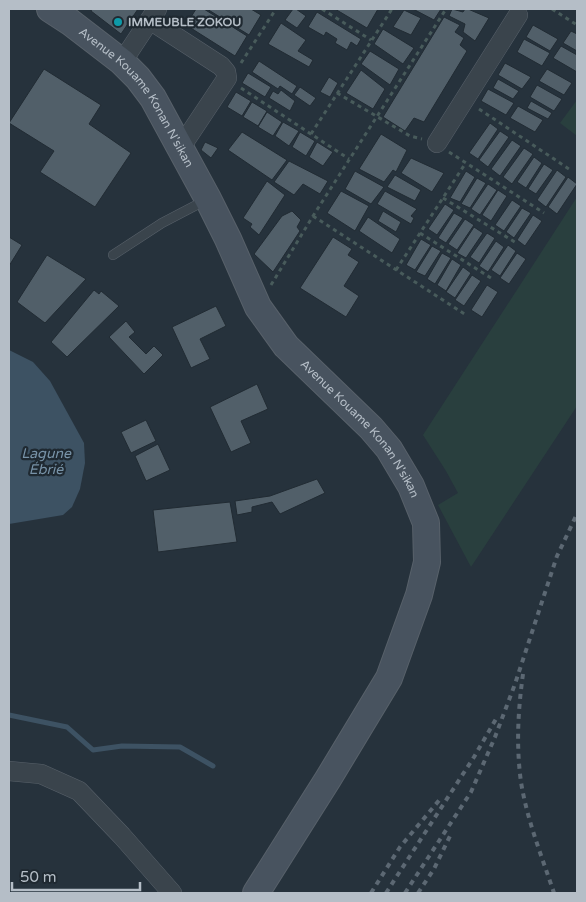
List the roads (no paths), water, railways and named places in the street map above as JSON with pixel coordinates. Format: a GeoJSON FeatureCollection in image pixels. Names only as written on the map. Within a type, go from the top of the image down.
{"type":"FeatureCollection","features":[{"type":"Feature","properties":{"kind":"street","name":"Avenue Kouame Konan N'sikan"},"geometry":{"type":"LineString","coordinates":[[50,9],[122,62],[138,78],[153,98],[208,199],[258,307],[286,346],[371,428],[389,449],[411,486],[426,523],[427,562],[420,595],[389,678],[256,893]]}},
{"type":"Feature","properties":{"kind":"street"},"geometry":{"type":"LineString","coordinates":[[437,144],[516,11]]}},
{"type":"Feature","properties":{"kind":"street"},"geometry":{"type":"LineString","coordinates":[[122,62],[154,14],[221,66],[227,75],[181,147]]}},
{"type":"Feature","properties":{"kind":"street"},"geometry":{"type":"LineString","coordinates":[[9,771],[41,774],[79,792],[122,836],[172,893]]}},
{"type":"Feature","properties":{"kind":"lane"},"geometry":{"type":"LineString","coordinates":[[113,256],[162,223],[208,199]]}},
{"type":"Feature","properties":{"kind":"water","name":"Lagune Ébrié"},"geometry":{"type":"Polygon","coordinates":[[[9,350],[33,362],[50,381],[84,443],[85,463],[80,489],[72,507],[63,515],[9,524],[9,350]]]}},
{"type":"Feature","properties":{"kind":"waterway"},"geometry":{"type":"LineString","coordinates":[[9,715],[67,727],[93,750],[122,746],[180,747],[213,766]]}},
{"type":"Feature","properties":{"kind":"railway"},"geometry":{"type":"LineString","coordinates":[[405,893],[471,792],[515,684],[557,556],[577,514]]}},
{"type":"Feature","properties":{"kind":"railway"},"geometry":{"type":"LineString","coordinates":[[523,674],[518,728],[521,782],[531,824],[554,893]]}},
{"type":"Feature","properties":{"kind":"railway"},"geometry":{"type":"LineString","coordinates":[[386,893],[474,757],[496,719]]}},
{"type":"Feature","properties":{"kind":"railway"},"geometry":{"type":"LineString","coordinates":[[371,893],[400,847],[441,798]]}},
{"type":"Feature","properties":{"kind":"railway"},"geometry":{"type":"LineString","coordinates":[[418,893],[434,869],[452,832]]}},
{"type":"Feature","properties":{"kind":"place","name":"IMMEUBLE ZOKOU"},"geometry":{"type":"Point","coordinates":[118,22]}}]}
